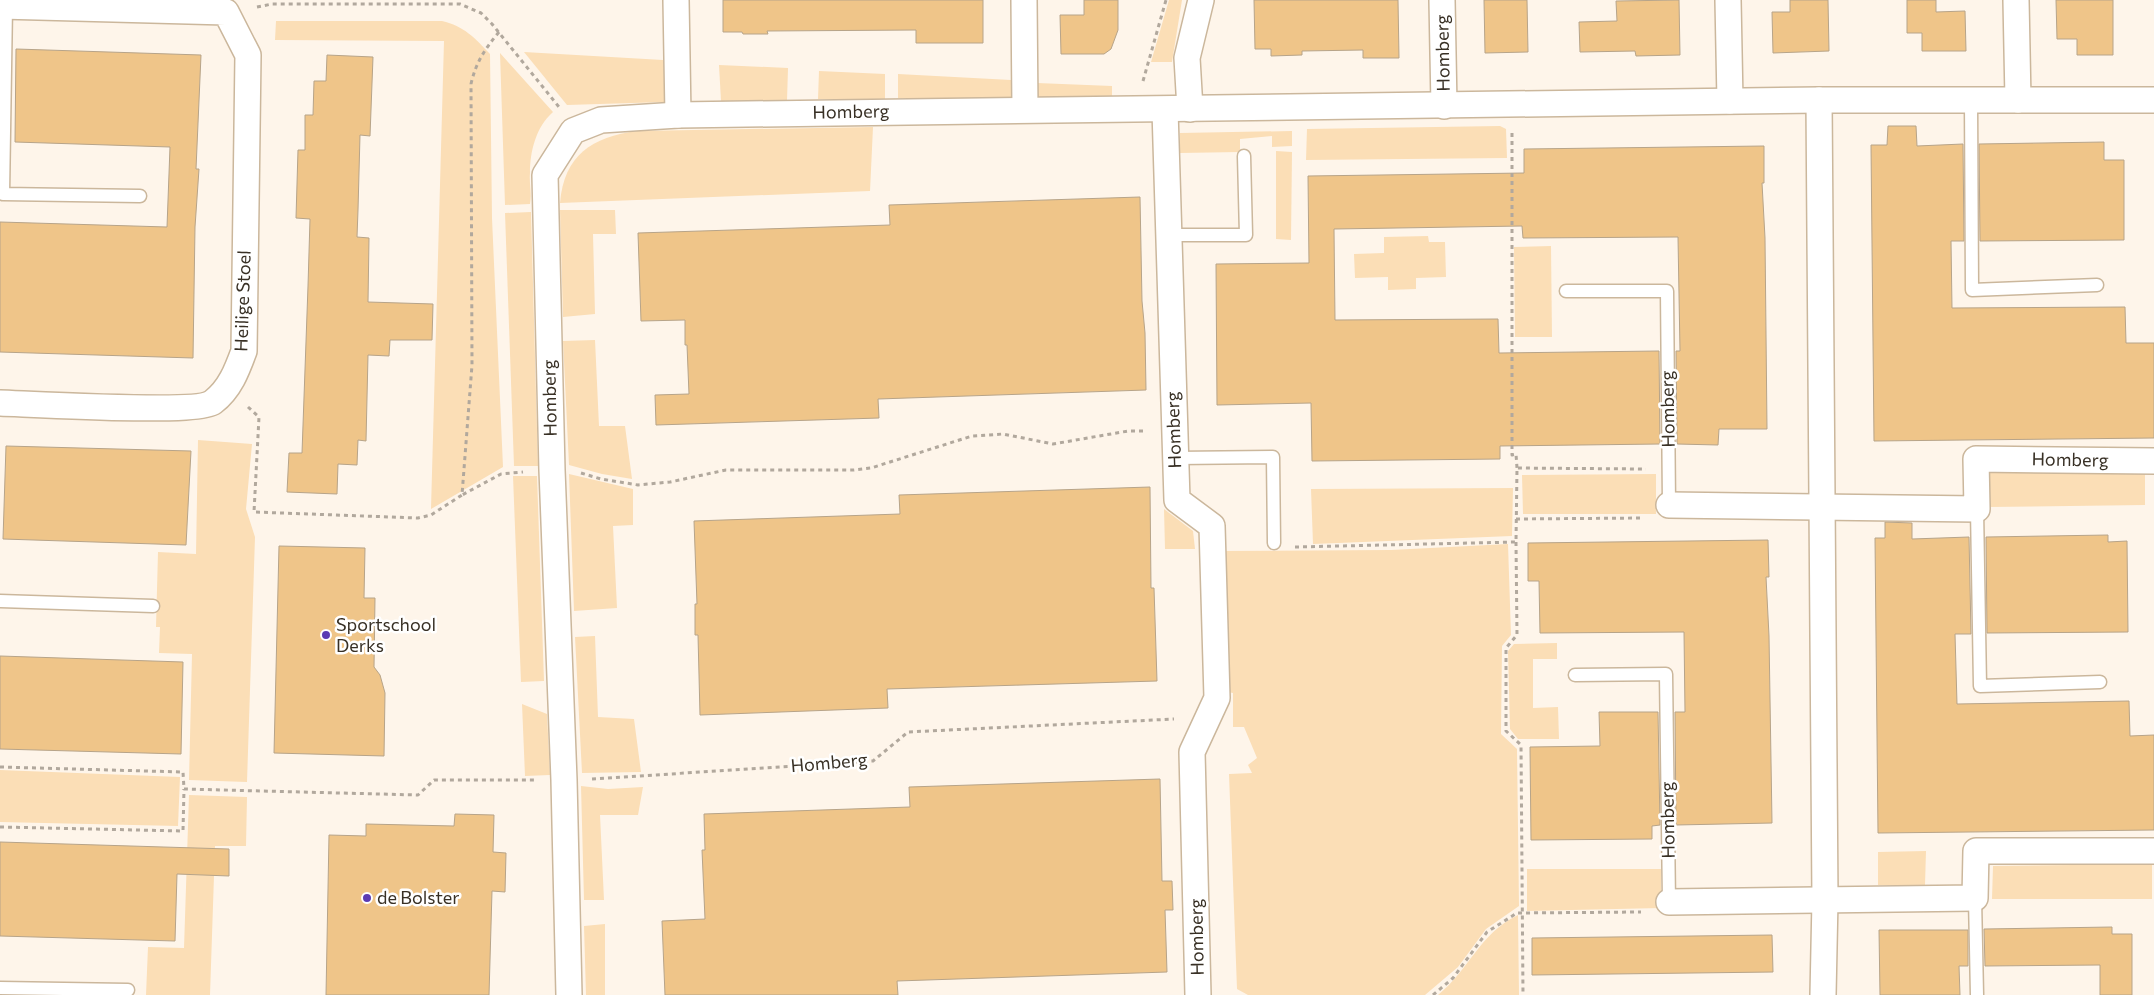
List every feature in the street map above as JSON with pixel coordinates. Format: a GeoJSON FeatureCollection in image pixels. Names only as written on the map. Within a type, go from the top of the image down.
{"type":"FeatureCollection","features":[{"type":"Feature","properties":{"kind":"street"},"geometry":{"type":"LineString","coordinates":[[676,0],[678,115]]}},
{"type":"Feature","properties":{"kind":"street"},"geometry":{"type":"LineString","coordinates":[[1024,0],[1025,109]]}},
{"type":"Feature","properties":{"kind":"street"},"geometry":{"type":"LineString","coordinates":[[1190,109],[1187,58],[1201,0]]}},
{"type":"Feature","properties":{"kind":"street","name":"Homberg"},"geometry":{"type":"LineString","coordinates":[[1442,0],[1444,106]]}},
{"type":"Feature","properties":{"kind":"street"},"geometry":{"type":"LineString","coordinates":[[1728,0],[1730,101]]}},
{"type":"Feature","properties":{"kind":"street"},"geometry":{"type":"LineString","coordinates":[[2016,0],[2018,100]]}},
{"type":"Feature","properties":{"kind":"street"},"geometry":{"type":"LineString","coordinates":[[3,6],[226,6]]}},
{"type":"Feature","properties":{"kind":"street","name":"Heilige Stoel"},"geometry":{"type":"LineString","coordinates":[[0,403],[180,408],[211,403],[233,380],[244,351],[248,55],[226,6]]}},
{"type":"Feature","properties":{"kind":"street"},"geometry":{"type":"LineString","coordinates":[[1818,100],[1825,900],[1823,995]]}},
{"type":"Feature","properties":{"kind":"street","name":"Homberg"},"geometry":{"type":"LineString","coordinates":[[569,995],[564,780],[552,470],[545,175],[573,131],[601,120],[678,115],[1818,100],[2154,100]]}},
{"type":"Feature","properties":{"kind":"street","name":"Homberg"},"geometry":{"type":"LineString","coordinates":[[1165,110],[1177,500],[1212,526],[1217,698],[1192,752],[1198,995]]}},
{"type":"Feature","properties":{"kind":"street","name":"Homberg"},"geometry":{"type":"LineString","coordinates":[[1977,509],[1976,459],[2154,461]]}},
{"type":"Feature","properties":{"kind":"street"},"geometry":{"type":"LineString","coordinates":[[1669,505],[1977,509]]}},
{"type":"Feature","properties":{"kind":"street"},"geometry":{"type":"LineString","coordinates":[[1669,902],[1975,898],[1976,851],[2154,851]]}},
{"type":"Feature","properties":{"kind":"lane"},"geometry":{"type":"LineString","coordinates":[[3,6],[3,194],[140,196]]}},
{"type":"Feature","properties":{"kind":"lane"},"geometry":{"type":"LineString","coordinates":[[1971,100],[1972,290],[2097,285]]}},
{"type":"Feature","properties":{"kind":"lane"},"geometry":{"type":"LineString","coordinates":[[1168,235],[1246,235],[1244,156]]}},
{"type":"Feature","properties":{"kind":"lane","name":"Homberg"},"geometry":{"type":"LineString","coordinates":[[1566,291],[1667,290],[1669,505]]}},
{"type":"Feature","properties":{"kind":"lane"},"geometry":{"type":"LineString","coordinates":[[1175,458],[1274,457],[1274,543]]}},
{"type":"Feature","properties":{"kind":"lane","name":"Homberg"},"geometry":{"type":"LineString","coordinates":[[1977,509],[1980,686],[2100,682]]}},
{"type":"Feature","properties":{"kind":"lane"},"geometry":{"type":"LineString","coordinates":[[0,601],[153,606]]}},
{"type":"Feature","properties":{"kind":"lane","name":"Homberg"},"geometry":{"type":"LineString","coordinates":[[1575,675],[1666,674],[1669,902]]}},
{"type":"Feature","properties":{"kind":"lane"},"geometry":{"type":"LineString","coordinates":[[1975,898],[1977,995]]}},
{"type":"Feature","properties":{"kind":"lane"},"geometry":{"type":"LineString","coordinates":[[0,988],[128,990]]}},
{"type":"Feature","properties":{"kind":"path"},"geometry":{"type":"LineString","coordinates":[[1134,110],[1166,0]]}},
{"type":"Feature","properties":{"kind":"path"},"geometry":{"type":"LineString","coordinates":[[226,6],[272,4],[460,4],[481,13],[499,32],[559,107],[573,131]]}},
{"type":"Feature","properties":{"kind":"path"},"geometry":{"type":"LineString","coordinates":[[462,495],[472,365],[472,84],[475,66],[482,52],[499,32]]}},
{"type":"Feature","properties":{"kind":"path"},"geometry":{"type":"LineString","coordinates":[[1512,105],[1512,454],[1516,454],[1517,635],[1506,648],[1506,731],[1521,746],[1523,995]]}},
{"type":"Feature","properties":{"kind":"path"},"geometry":{"type":"LineString","coordinates":[[226,388],[258,417],[254,512],[418,518],[431,515],[462,495],[501,474],[552,470],[577,472],[601,479],[638,485],[670,482],[726,470],[854,470],[871,468],[972,436],[1003,434],[1054,444],[1128,431],[1174,431]]}},
{"type":"Feature","properties":{"kind":"path"},"geometry":{"type":"LineString","coordinates":[[1516,468],[1669,469]]}},
{"type":"Feature","properties":{"kind":"path"},"geometry":{"type":"LineString","coordinates":[[1516,519],[1656,518],[1669,505]]}},
{"type":"Feature","properties":{"kind":"path"},"geometry":{"type":"LineString","coordinates":[[1294,547],[1516,542]]}},
{"type":"Feature","properties":{"kind":"path","name":"Homberg"},"geometry":{"type":"LineString","coordinates":[[564,780],[873,761],[908,732],[1179,719],[1202,730]]}},
{"type":"Feature","properties":{"kind":"path"},"geometry":{"type":"LineString","coordinates":[[0,767],[183,772],[184,789],[183,831],[0,827]]}},
{"type":"Feature","properties":{"kind":"path"},"geometry":{"type":"LineString","coordinates":[[184,789],[418,794],[434,780],[564,780]]}},
{"type":"Feature","properties":{"kind":"path"},"geometry":{"type":"LineString","coordinates":[[1432,995],[1453,978],[1487,932],[1517,913],[1662,912],[1669,902]]}},
{"type":"Feature","properties":{"kind":"shaded area"},"geometry":{"type":"Polygon","coordinates":[[[1169,0],[1182,0],[1172,62],[1151,62],[1169,0]]]}},
{"type":"Feature","properties":{"kind":"shaded area"},"geometry":{"type":"Polygon","coordinates":[[[276,21],[442,21],[463,29],[490,54],[492,218],[503,467],[431,509],[444,41],[275,40],[276,21]]]}},
{"type":"Feature","properties":{"kind":"shaded area"},"geometry":{"type":"Polygon","coordinates":[[[524,52],[663,60],[666,63],[665,102],[567,105],[524,52]]]}},
{"type":"Feature","properties":{"kind":"shaded area"},"geometry":{"type":"Polygon","coordinates":[[[500,53],[553,112],[538,132],[533,148],[530,165],[530,204],[505,205],[500,53]]]}},
{"type":"Feature","properties":{"kind":"shaded area"},"geometry":{"type":"Polygon","coordinates":[[[719,65],[788,68],[787,100],[721,101],[719,65]]]}},
{"type":"Feature","properties":{"kind":"shaded area"},"geometry":{"type":"Polygon","coordinates":[[[819,71],[885,74],[885,100],[818,99],[819,71]]]}},
{"type":"Feature","properties":{"kind":"shaded area"},"geometry":{"type":"Polygon","coordinates":[[[898,74],[1011,80],[1011,98],[898,98],[898,74]]]}},
{"type":"Feature","properties":{"kind":"shaded area"},"geometry":{"type":"Polygon","coordinates":[[[1037,83],[1112,86],[1112,96],[1037,97],[1037,83]]]}},
{"type":"Feature","properties":{"kind":"shaded area"},"geometry":{"type":"Polygon","coordinates":[[[1500,126],[1506,129],[1507,158],[1306,160],[1307,129],[1500,126]]]}},
{"type":"Feature","properties":{"kind":"shaded area"},"geometry":{"type":"Polygon","coordinates":[[[873,127],[870,191],[560,203],[567,172],[574,161],[583,151],[594,144],[621,134],[637,131],[873,127]]]}},
{"type":"Feature","properties":{"kind":"shaded area"},"geometry":{"type":"Polygon","coordinates":[[[1292,131],[1292,146],[1272,147],[1272,136],[1240,139],[1240,152],[1180,153],[1180,133],[1292,131]]]}},
{"type":"Feature","properties":{"kind":"shaded area"},"geometry":{"type":"Polygon","coordinates":[[[1276,151],[1292,152],[1291,240],[1276,239],[1276,151]]]}},
{"type":"Feature","properties":{"kind":"shaded area"},"geometry":{"type":"Polygon","coordinates":[[[560,210],[615,210],[616,234],[593,234],[595,314],[563,317],[560,210]]]}},
{"type":"Feature","properties":{"kind":"shaded area"},"geometry":{"type":"Polygon","coordinates":[[[531,212],[538,466],[514,466],[505,213],[531,212]]]}},
{"type":"Feature","properties":{"kind":"shaded area"},"geometry":{"type":"Polygon","coordinates":[[[1428,236],[1429,242],[1445,242],[1446,277],[1416,278],[1416,289],[1388,290],[1388,277],[1355,278],[1354,254],[1384,253],[1384,237],[1428,236]]]}},
{"type":"Feature","properties":{"kind":"shaded area"},"geometry":{"type":"Polygon","coordinates":[[[1551,246],[1552,337],[1515,337],[1514,247],[1551,246]]]}},
{"type":"Feature","properties":{"kind":"shaded area"},"geometry":{"type":"Polygon","coordinates":[[[595,340],[599,426],[625,426],[632,479],[602,474],[569,465],[563,341],[595,340]]]}},
{"type":"Feature","properties":{"kind":"shaded area"},"geometry":{"type":"Polygon","coordinates":[[[198,440],[252,444],[246,509],[255,537],[247,782],[189,780],[192,654],[159,653],[160,627],[156,627],[158,552],[196,554],[198,440]]]}},
{"type":"Feature","properties":{"kind":"shaded area"},"geometry":{"type":"Polygon","coordinates":[[[2145,472],[2145,505],[1987,507],[1986,473],[2145,472]]]}},
{"type":"Feature","properties":{"kind":"shaded area"},"geometry":{"type":"Polygon","coordinates":[[[569,474],[633,489],[633,525],[613,526],[617,608],[574,611],[569,474]]]}},
{"type":"Feature","properties":{"kind":"shaded area"},"geometry":{"type":"Polygon","coordinates":[[[1656,474],[1656,514],[1523,514],[1522,475],[1656,474]]]}},
{"type":"Feature","properties":{"kind":"shaded area"},"geometry":{"type":"Polygon","coordinates":[[[513,476],[537,476],[544,681],[521,682],[513,476]]]}},
{"type":"Feature","properties":{"kind":"shaded area"},"geometry":{"type":"Polygon","coordinates":[[[1513,488],[1512,536],[1313,544],[1311,489],[1513,488]]]}},
{"type":"Feature","properties":{"kind":"shaded area"},"geometry":{"type":"Polygon","coordinates":[[[1164,509],[1193,531],[1195,549],[1165,549],[1164,509]]]}},
{"type":"Feature","properties":{"kind":"shaded area"},"geometry":{"type":"Polygon","coordinates":[[[1508,544],[1511,635],[1502,646],[1501,734],[1517,749],[1519,906],[1486,929],[1458,967],[1425,995],[1248,995],[1237,989],[1229,774],[1252,773],[1248,765],[1257,758],[1244,727],[1233,727],[1233,693],[1227,692],[1221,551],[1391,550],[1508,544]]]}},
{"type":"Feature","properties":{"kind":"shaded area"},"geometry":{"type":"Polygon","coordinates":[[[595,636],[598,717],[634,719],[641,772],[582,773],[575,637],[595,636]]]}},
{"type":"Feature","properties":{"kind":"shaded area"},"geometry":{"type":"Polygon","coordinates":[[[1557,643],[1557,659],[1533,659],[1533,708],[1558,707],[1559,739],[1518,739],[1510,729],[1508,651],[1514,644],[1557,643]]]}},
{"type":"Feature","properties":{"kind":"shaded area"},"geometry":{"type":"Polygon","coordinates":[[[522,704],[547,714],[550,775],[525,776],[522,704]]]}},
{"type":"Feature","properties":{"kind":"shaded area"},"geometry":{"type":"Polygon","coordinates":[[[0,770],[180,777],[178,826],[0,822],[0,770]]]}},
{"type":"Feature","properties":{"kind":"shaded area"},"geometry":{"type":"Polygon","coordinates":[[[581,786],[608,789],[643,787],[638,815],[600,815],[604,900],[584,900],[581,786]]]}},
{"type":"Feature","properties":{"kind":"shaded area"},"geometry":{"type":"Polygon","coordinates":[[[189,795],[247,797],[246,846],[215,846],[210,995],[146,995],[148,947],[184,948],[189,795]]]}},
{"type":"Feature","properties":{"kind":"shaded area"},"geometry":{"type":"Polygon","coordinates":[[[1926,851],[1925,885],[1878,885],[1878,852],[1926,851]]]}},
{"type":"Feature","properties":{"kind":"shaded area"},"geometry":{"type":"Polygon","coordinates":[[[2152,864],[2152,899],[1992,899],[1993,866],[2152,864]]]}},
{"type":"Feature","properties":{"kind":"shaded area"},"geometry":{"type":"Polygon","coordinates":[[[1527,869],[1661,869],[1661,908],[1527,911],[1527,869]]]}},
{"type":"Feature","properties":{"kind":"shaded area"},"geometry":{"type":"Polygon","coordinates":[[[1518,915],[1519,995],[1438,995],[1459,974],[1494,932],[1518,915]]]}},
{"type":"Feature","properties":{"kind":"shaded area"},"geometry":{"type":"Polygon","coordinates":[[[605,924],[605,995],[586,995],[584,926],[605,924]]]}},
{"type":"Feature","properties":{"kind":"building"},"geometry":{"type":"Polygon","coordinates":[[[723,0],[983,0],[983,43],[916,43],[916,30],[767,31],[768,34],[723,32],[723,0]]]}},
{"type":"Feature","properties":{"kind":"building"},"geometry":{"type":"Polygon","coordinates":[[[1084,0],[1118,0],[1118,30],[1111,49],[1104,54],[1061,54],[1060,15],[1084,15],[1084,0]]]}},
{"type":"Feature","properties":{"kind":"building"},"geometry":{"type":"Polygon","coordinates":[[[1254,0],[1398,0],[1399,58],[1363,58],[1363,50],[1302,51],[1302,55],[1271,56],[1271,49],[1255,49],[1254,0]]]}},
{"type":"Feature","properties":{"kind":"building"},"geometry":{"type":"Polygon","coordinates":[[[1484,0],[1527,0],[1528,52],[1485,53],[1484,0]]]}},
{"type":"Feature","properties":{"kind":"building"},"geometry":{"type":"Polygon","coordinates":[[[1679,0],[1680,55],[1636,56],[1635,51],[1580,52],[1579,22],[1617,21],[1616,1],[1679,0]]]}},
{"type":"Feature","properties":{"kind":"building"},"geometry":{"type":"Polygon","coordinates":[[[1790,0],[1828,0],[1829,51],[1773,53],[1772,12],[1790,12],[1790,0]]]}},
{"type":"Feature","properties":{"kind":"building"},"geometry":{"type":"Polygon","coordinates":[[[1907,0],[1936,0],[1936,12],[1965,11],[1966,51],[1922,51],[1922,33],[1907,33],[1907,0]]]}},
{"type":"Feature","properties":{"kind":"building"},"geometry":{"type":"Polygon","coordinates":[[[2056,0],[2113,0],[2113,55],[2077,55],[2077,39],[2057,39],[2056,0]]]}},
{"type":"Feature","properties":{"kind":"building"},"geometry":{"type":"Polygon","coordinates":[[[16,49],[201,55],[196,169],[199,169],[195,227],[193,358],[0,352],[0,222],[167,227],[170,147],[15,142],[16,49]]]}},
{"type":"Feature","properties":{"kind":"building"},"geometry":{"type":"Polygon","coordinates":[[[327,55],[373,57],[370,136],[360,135],[357,237],[369,238],[368,302],[433,304],[432,340],[390,340],[389,356],[368,355],[366,441],[358,440],[357,465],[338,464],[337,494],[287,492],[289,453],[302,453],[308,286],[310,219],[296,218],[298,150],[305,150],[305,115],[313,115],[314,81],[326,81],[327,55]]]}},
{"type":"Feature","properties":{"kind":"building"},"geometry":{"type":"Polygon","coordinates":[[[1888,126],[1916,126],[1917,146],[1963,144],[1964,241],[1951,241],[1952,308],[2125,307],[2126,343],[2154,343],[2154,438],[1874,441],[1871,145],[1887,145],[1888,126]]]}},
{"type":"Feature","properties":{"kind":"building"},"geometry":{"type":"Polygon","coordinates":[[[2104,142],[2104,160],[2124,160],[2124,240],[1980,241],[1979,144],[2104,142]]]}},
{"type":"Feature","properties":{"kind":"building"},"geometry":{"type":"Polygon","coordinates":[[[1764,146],[1764,183],[1762,183],[1765,238],[1767,429],[1719,429],[1718,445],[1677,444],[1676,351],[1680,351],[1678,237],[1523,238],[1522,226],[1334,229],[1335,320],[1498,319],[1499,353],[1659,351],[1660,444],[1500,446],[1500,459],[1312,461],[1311,403],[1217,405],[1216,264],[1309,263],[1308,176],[1524,173],[1524,149],[1764,146]]]}},
{"type":"Feature","properties":{"kind":"building"},"geometry":{"type":"Polygon","coordinates":[[[1140,197],[1146,390],[878,399],[879,418],[656,425],[655,395],[689,394],[685,320],[641,321],[638,233],[890,225],[889,205],[1140,197]]]}},
{"type":"Feature","properties":{"kind":"building"},"geometry":{"type":"Polygon","coordinates":[[[6,446],[191,451],[186,545],[3,539],[6,446]]]}},
{"type":"Feature","properties":{"kind":"building"},"geometry":{"type":"Polygon","coordinates":[[[1150,487],[1151,588],[1154,588],[1157,681],[887,689],[888,708],[700,715],[698,635],[695,635],[695,604],[697,604],[694,521],[900,514],[899,495],[1150,487]]]}},
{"type":"Feature","properties":{"kind":"building"},"geometry":{"type":"Polygon","coordinates":[[[1885,522],[1912,523],[1912,539],[1969,537],[1971,634],[1955,634],[1957,704],[2129,701],[2130,736],[2154,735],[2154,830],[1878,833],[1875,538],[1885,538],[1885,522]]]}},
{"type":"Feature","properties":{"kind":"building"},"geometry":{"type":"Polygon","coordinates":[[[2108,535],[2108,542],[2127,541],[2128,632],[1987,633],[1986,537],[2108,535]]]}},
{"type":"Feature","properties":{"kind":"building"},"geometry":{"type":"Polygon","coordinates":[[[1768,540],[1769,577],[1766,577],[1769,636],[1772,823],[1676,825],[1675,712],[1685,712],[1684,632],[1540,633],[1539,581],[1528,581],[1528,543],[1768,540]]]}},
{"type":"Feature","properties":{"kind":"building","name":"Sportschool Derks"},"geometry":{"type":"Polygon","coordinates":[[[279,546],[365,548],[364,598],[375,598],[374,667],[380,675],[385,693],[384,756],[274,753],[279,546]]]}},
{"type":"Feature","properties":{"kind":"building"},"geometry":{"type":"Polygon","coordinates":[[[0,656],[183,662],[181,754],[0,749],[0,656]]]}},
{"type":"Feature","properties":{"kind":"building"},"geometry":{"type":"Polygon","coordinates":[[[1599,712],[1658,712],[1660,825],[1652,826],[1652,839],[1531,840],[1530,747],[1600,746],[1599,712]]]}},
{"type":"Feature","properties":{"kind":"building"},"geometry":{"type":"Polygon","coordinates":[[[1160,779],[1162,881],[1172,881],[1173,910],[1165,910],[1167,972],[897,981],[898,995],[665,995],[662,921],[705,919],[702,850],[705,850],[704,814],[910,807],[909,787],[1160,779]]]}},
{"type":"Feature","properties":{"kind":"building"},"geometry":{"type":"Polygon","coordinates":[[[455,814],[494,815],[493,852],[506,853],[505,892],[492,891],[489,995],[326,995],[329,835],[366,836],[366,824],[454,826],[455,814]]]}},
{"type":"Feature","properties":{"kind":"building"},"geometry":{"type":"Polygon","coordinates":[[[0,842],[229,849],[229,876],[177,874],[175,941],[0,936],[0,842]]]}},
{"type":"Feature","properties":{"kind":"building"},"geometry":{"type":"Polygon","coordinates":[[[2112,927],[2112,934],[2132,934],[2132,995],[2100,995],[2100,965],[1985,966],[1984,929],[2112,927]]]}},
{"type":"Feature","properties":{"kind":"building"},"geometry":{"type":"Polygon","coordinates":[[[1879,930],[1968,930],[1968,966],[1959,966],[1960,995],[1880,995],[1879,930]]]}},
{"type":"Feature","properties":{"kind":"building"},"geometry":{"type":"Polygon","coordinates":[[[1772,935],[1773,972],[1532,975],[1532,938],[1772,935]]]}},
{"type":"Feature","properties":{"kind":"place","name":"Sportschool Derks"},"geometry":{"type":"Point","coordinates":[326,635]}},
{"type":"Feature","properties":{"kind":"place","name":"de Bolster"},"geometry":{"type":"Point","coordinates":[367,898]}}]}
